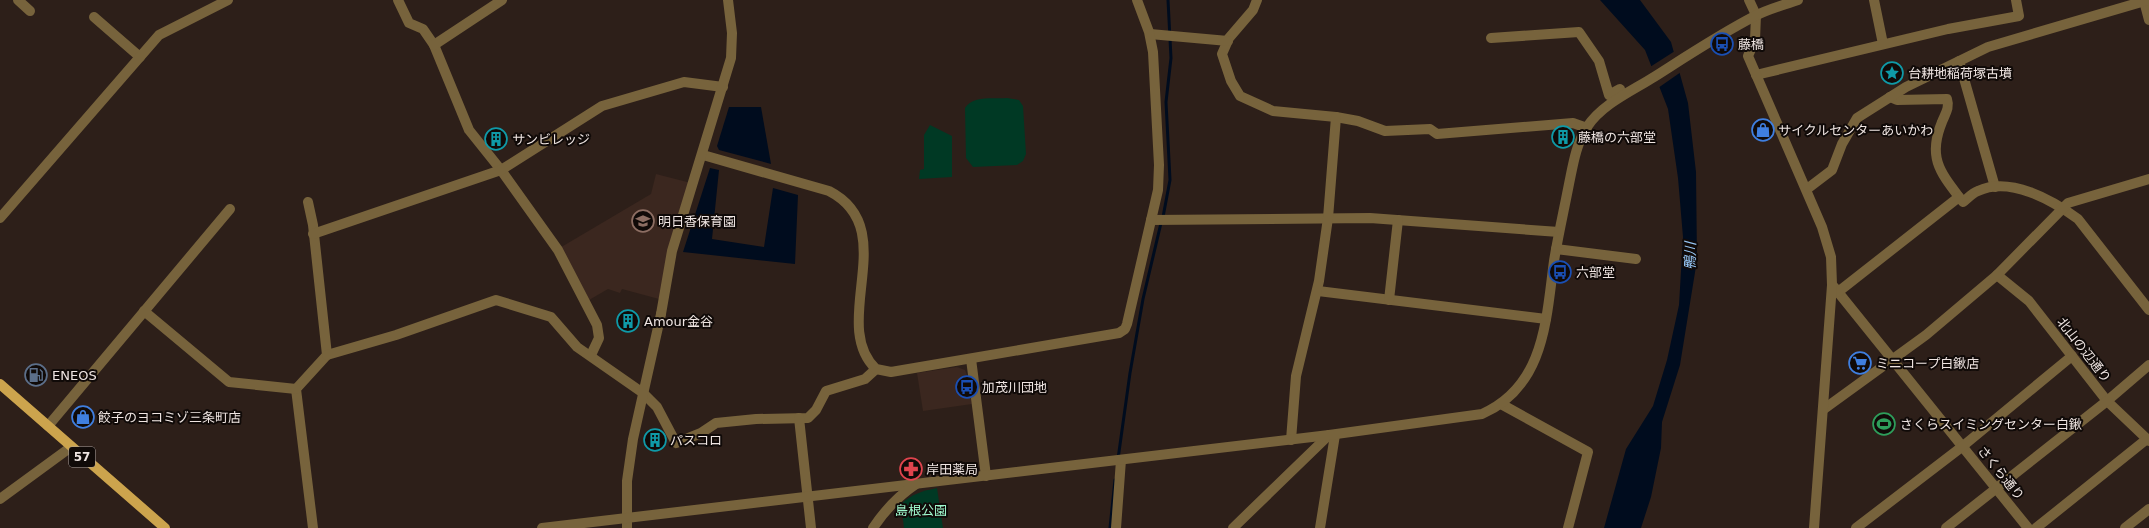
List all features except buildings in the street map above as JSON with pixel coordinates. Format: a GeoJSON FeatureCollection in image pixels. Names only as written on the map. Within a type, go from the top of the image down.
{"type":"FeatureCollection","features":[{"type":"Feature","properties":{"kind":"main road","name":"57"},"geometry":{"type":"LineString","coordinates":[[0,384],[164,528]]}},
{"type":"Feature","properties":{"kind":"street"},"geometry":{"type":"LineString","coordinates":[[18,0],[30,10]]}},
{"type":"Feature","properties":{"kind":"street"},"geometry":{"type":"LineString","coordinates":[[0,218],[159,35],[228,0]]}},
{"type":"Feature","properties":{"kind":"street"},"geometry":{"type":"LineString","coordinates":[[398,0],[409,23],[423,29],[434,45],[469,130],[501,170],[558,250],[597,325],[599,338],[591,354]]}},
{"type":"Feature","properties":{"kind":"street"},"geometry":{"type":"LineString","coordinates":[[434,45],[502,0]]}},
{"type":"Feature","properties":{"kind":"street"},"geometry":{"type":"LineString","coordinates":[[627,528],[627,481],[632,439],[661,314],[672,251],[703,155],[731,58],[732,33],[728,0]]}},
{"type":"Feature","properties":{"kind":"street"},"geometry":{"type":"LineString","coordinates":[[703,155],[829,191],[846,201],[852,208],[860,224],[862,233],[861,340],[867,358],[876,370],[891,372],[1119,333],[1125,329],[1158,190],[1159,165],[1153,52],[1150,34],[1137,0]]}},
{"type":"Feature","properties":{"kind":"street"},"geometry":{"type":"LineString","coordinates":[[1257,0],[1253,10],[1228,41],[1222,54],[1231,81],[1240,96],[1273,110],[1336,117],[1358,122],[1385,131],[1430,129],[1437,134],[1574,123],[1587,128]]}},
{"type":"Feature","properties":{"kind":"street"},"geometry":{"type":"LineString","coordinates":[[1749,0],[1756,15],[1755,40],[1748,56],[1806,190],[1831,256],[1835,288],[1814,528]]}},
{"type":"Feature","properties":{"kind":"street"},"geometry":{"type":"LineString","coordinates":[[542,528],[1332,435],[1482,414],[1501,404],[1522,383],[1532,367],[1540,346],[1546,319],[1559,232],[1574,159],[1587,128],[1602,110],[1625,91],[1756,15],[1798,0]]}},
{"type":"Feature","properties":{"kind":"street"},"geometry":{"type":"LineString","coordinates":[[1874,0],[1884,44]]}},
{"type":"Feature","properties":{"kind":"street"},"geometry":{"type":"LineString","coordinates":[[1756,75],[1884,44],[2019,16],[2016,0]]}},
{"type":"Feature","properties":{"kind":"street"},"geometry":{"type":"LineString","coordinates":[[1806,190],[1832,170],[1842,144],[1857,118],[1906,87],[1988,47],[2120,4],[2146,1],[2149,20]]}},
{"type":"Feature","properties":{"kind":"street"},"geometry":{"type":"LineString","coordinates":[[94,17],[140,57]]}},
{"type":"Feature","properties":{"kind":"street"},"geometry":{"type":"LineString","coordinates":[[1491,38],[1579,32],[1599,61],[1609,95],[1625,91]]}},
{"type":"Feature","properties":{"kind":"street"},"geometry":{"type":"LineString","coordinates":[[1150,34],[1228,41]]}},
{"type":"Feature","properties":{"kind":"street"},"geometry":{"type":"LineString","coordinates":[[1959,61],[1995,187]]}},
{"type":"Feature","properties":{"kind":"street"},"geometry":{"type":"LineString","coordinates":[[313,234],[501,170],[602,106],[684,82],[722,87]]}},
{"type":"Feature","properties":{"kind":"street"},"geometry":{"type":"LineString","coordinates":[[1890,97],[1897,100],[1947,99],[1949,105],[1937,133],[1935,146],[1937,163],[1941,172],[1963,202],[1977,191],[2006,185],[2062,208],[2078,219],[2149,310]]}},
{"type":"Feature","properties":{"kind":"street"},"geometry":{"type":"LineString","coordinates":[[1290,440],[1296,376],[1318,291],[1328,218],[1336,117]]}},
{"type":"Feature","properties":{"kind":"street"},"geometry":{"type":"LineString","coordinates":[[1824,408],[1894,360],[1997,275],[2068,203],[2149,179]]}},
{"type":"Feature","properties":{"kind":"street"},"geometry":{"type":"LineString","coordinates":[[1835,288],[1959,197]]}},
{"type":"Feature","properties":{"kind":"street"},"geometry":{"type":"LineString","coordinates":[[308,202],[327,355]]}},
{"type":"Feature","properties":{"kind":"street"},"geometry":{"type":"LineString","coordinates":[[48,426],[230,209]]}},
{"type":"Feature","properties":{"kind":"street"},"geometry":{"type":"LineString","coordinates":[[1151,220],[1328,218],[1398,220],[1559,232]]}},
{"type":"Feature","properties":{"kind":"street"},"geometry":{"type":"LineString","coordinates":[[1389,300],[1398,220]]}},
{"type":"Feature","properties":{"kind":"street"},"geometry":{"type":"LineString","coordinates":[[1556,249],[1636,259]]}},
{"type":"Feature","properties":{"kind":"street","name":"北山の辺通り"},"geometry":{"type":"LineString","coordinates":[[1997,275],[2029,301],[2107,401],[2148,440]]}},
{"type":"Feature","properties":{"kind":"street","name":"さくら通り"},"geometry":{"type":"LineString","coordinates":[[1835,288],[2028,528]]}},
{"type":"Feature","properties":{"kind":"street"},"geometry":{"type":"LineString","coordinates":[[1318,291],[1546,319]]}},
{"type":"Feature","properties":{"kind":"street"},"geometry":{"type":"LineString","coordinates":[[313,528],[296,389],[327,355],[396,335],[496,300],[551,318],[577,347],[591,354],[643,393],[657,407],[676,443],[702,433],[716,423],[808,418],[816,410],[826,391],[865,379],[876,370]]}},
{"type":"Feature","properties":{"kind":"street"},"geometry":{"type":"LineString","coordinates":[[144,311],[229,382],[296,389]]}},
{"type":"Feature","properties":{"kind":"street"},"geometry":{"type":"LineString","coordinates":[[1856,528],[1963,446],[2072,356]]}},
{"type":"Feature","properties":{"kind":"street"},"geometry":{"type":"LineString","coordinates":[[971,359],[986,476]]}},
{"type":"Feature","properties":{"kind":"street"},"geometry":{"type":"LineString","coordinates":[[1946,528],[2107,401],[2149,365]]}},
{"type":"Feature","properties":{"kind":"street"},"geometry":{"type":"LineString","coordinates":[[1501,404],[1588,452],[1568,528]]}},
{"type":"Feature","properties":{"kind":"street"},"geometry":{"type":"LineString","coordinates":[[799,418],[811,528]]}},
{"type":"Feature","properties":{"kind":"street"},"geometry":{"type":"LineString","coordinates":[[1233,528],[1332,435]]}},
{"type":"Feature","properties":{"kind":"street"},"geometry":{"type":"LineString","coordinates":[[1320,528],[1332,435]]}},
{"type":"Feature","properties":{"kind":"street"},"geometry":{"type":"LineString","coordinates":[[2036,528],[2148,440]]}},
{"type":"Feature","properties":{"kind":"street"},"geometry":{"type":"LineString","coordinates":[[0,499],[71,447]]}},
{"type":"Feature","properties":{"kind":"street"},"geometry":{"type":"LineString","coordinates":[[1116,528],[1121,460]]}},
{"type":"Feature","properties":{"kind":"street"},"geometry":{"type":"LineString","coordinates":[[873,528],[888,506],[901,494],[918,483]]}},
{"type":"Feature","properties":{"kind":"street"},"geometry":{"type":"LineString","coordinates":[[2125,528],[2149,509]]}},
{"type":"Feature","properties":{"kind":"shaded area","name":"明日香保育園"},"geometry":{"type":"Polygon","coordinates":[[[656,174],[691,183],[659,299],[622,289],[620,293],[608,289],[589,300],[558,249],[651,194],[656,174]]]}},
{"type":"Feature","properties":{"kind":"shaded area"},"geometry":{"type":"Polygon","coordinates":[[[957,367],[965,370],[972,404],[923,411],[917,373],[957,367]]]}},
{"type":"Feature","properties":{"kind":"green space"},"geometry":{"type":"Polygon","coordinates":[[[1007,98],[1019,100],[1023,106],[1026,154],[1023,161],[1017,165],[973,167],[966,158],[965,108],[973,101],[978,99],[1007,98]]]}},
{"type":"Feature","properties":{"kind":"green space"},"geometry":{"type":"Polygon","coordinates":[[[930,125],[952,136],[952,177],[919,179],[920,170],[924,169],[924,135],[930,125]]]}},
{"type":"Feature","properties":{"kind":"green space","name":"島根公園"},"geometry":{"type":"Polygon","coordinates":[[[937,488],[943,528],[904,528],[901,504],[918,493],[937,488]]]}},
{"type":"Feature","properties":{"kind":"water","name":"鴨川"},"geometry":{"type":"Polygon","coordinates":[[[1600,0],[1640,0],[1671,42],[1688,103],[1696,172],[1697,260],[1680,365],[1662,422],[1661,448],[1651,497],[1641,528],[1604,528],[1626,449],[1653,406],[1667,360],[1679,305],[1683,237],[1678,178],[1668,109],[1645,50],[1600,0]]]}},
{"type":"Feature","properties":{"kind":"water"},"geometry":{"type":"Polygon","coordinates":[[[729,107],[761,107],[771,164],[719,150],[717,146],[729,107]]]}},
{"type":"Feature","properties":{"kind":"water"},"geometry":{"type":"Polygon","coordinates":[[[710,168],[719,170],[712,239],[764,247],[773,188],[798,195],[795,264],[683,252],[710,168]]]}},
{"type":"Feature","properties":{"kind":"pier"},"geometry":{"type":"Polygon","coordinates":[[[1675,51],[1681,72],[1658,88],[1650,67],[1675,51]]]}},
{"type":"Feature","properties":{"kind":"waterway"},"geometry":{"type":"LineString","coordinates":[[1163,217],[1170,180],[1166,102],[1171,58],[1168,0]]}},
{"type":"Feature","properties":{"kind":"waterway"},"geometry":{"type":"LineString","coordinates":[[1118,459],[1130,373],[1143,299],[1161,223]]}},
{"type":"Feature","properties":{"kind":"waterway"},"geometry":{"type":"LineString","coordinates":[[1110,528],[1115,480]]}},
{"type":"Feature","properties":{"kind":"place","name":"藤橋"},"geometry":{"type":"Point","coordinates":[1722,44]}},
{"type":"Feature","properties":{"kind":"place","name":"台耕地稲荷塚古墳"},"geometry":{"type":"Point","coordinates":[1892,73]}},
{"type":"Feature","properties":{"kind":"place","name":"サイクルセンターあいかわ"},"geometry":{"type":"Point","coordinates":[1763,130]}},
{"type":"Feature","properties":{"kind":"place","name":"藤橋の六部堂"},"geometry":{"type":"Point","coordinates":[1563,137]}},
{"type":"Feature","properties":{"kind":"place","name":"サンビレッジ"},"geometry":{"type":"Point","coordinates":[496,139]}},
{"type":"Feature","properties":{"kind":"place","name":"明日香保育園"},"geometry":{"type":"Point","coordinates":[643,221]}},
{"type":"Feature","properties":{"kind":"place","name":"六部堂"},"geometry":{"type":"Point","coordinates":[1560,272]}},
{"type":"Feature","properties":{"kind":"place","name":"Amour金谷"},"geometry":{"type":"Point","coordinates":[628,321]}},
{"type":"Feature","properties":{"kind":"place","name":"ミニコープ白鍬店"},"geometry":{"type":"Point","coordinates":[1860,363]}},
{"type":"Feature","properties":{"kind":"place","name":"ENEOS"},"geometry":{"type":"Point","coordinates":[36,375]}},
{"type":"Feature","properties":{"kind":"place","name":"加茂川団地"},"geometry":{"type":"Point","coordinates":[967,387]}},
{"type":"Feature","properties":{"kind":"place","name":"餃子のヨコミゾ三条町店"},"geometry":{"type":"Point","coordinates":[83,417]}},
{"type":"Feature","properties":{"kind":"place","name":"さくらスイミングセンター白鍬"},"geometry":{"type":"Point","coordinates":[1884,424]}},
{"type":"Feature","properties":{"kind":"place","name":"パスコロ"},"geometry":{"type":"Point","coordinates":[655,440]}},
{"type":"Feature","properties":{"kind":"place","name":"岸田薬局"},"geometry":{"type":"Point","coordinates":[911,469]}}]}
